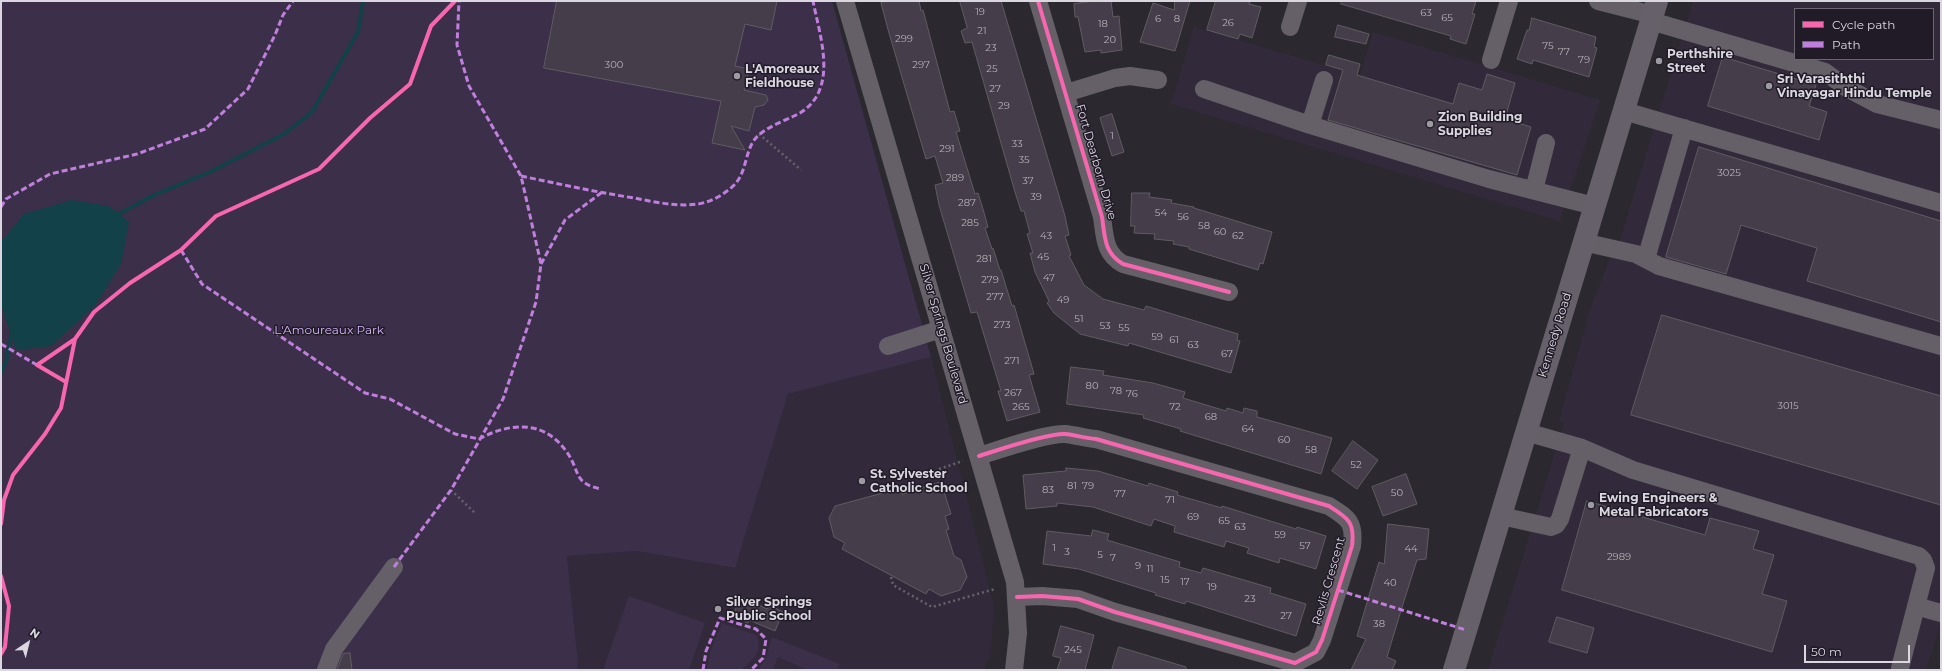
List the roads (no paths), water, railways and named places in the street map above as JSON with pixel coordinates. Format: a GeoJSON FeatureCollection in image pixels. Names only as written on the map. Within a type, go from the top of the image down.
{"type":"FeatureCollection","features":[{"type":"Feature","properties":{"kind":"main road","name":"Kennedy Road"},"geometry":{"type":"LineString","coordinates":[[1454,670],[1654,12]]}},
{"type":"Feature","properties":{"kind":"street","name":"Silver Springs Boulevard"},"geometry":{"type":"LineString","coordinates":[[845,1],[941,329],[974,458],[1015,582],[1018,633],[1014,670]]}},
{"type":"Feature","properties":{"kind":"street","name":"Fort Dearborn Drive"},"geometry":{"type":"LineString","coordinates":[[1038,1],[1102,217],[1108,250],[1114,259],[1123,264],[1229,292]]}},
{"type":"Feature","properties":{"kind":"street"},"geometry":{"type":"LineString","coordinates":[[1290,27],[1298,1]]}},
{"type":"Feature","properties":{"kind":"street"},"geometry":{"type":"LineString","coordinates":[[1491,60],[1509,1]]}},
{"type":"Feature","properties":{"kind":"street"},"geometry":{"type":"LineString","coordinates":[[1598,1],[1654,12],[1825,72],[1847,88],[1877,104],[1941,120]]}},
{"type":"Feature","properties":{"kind":"street"},"geometry":{"type":"LineString","coordinates":[[1066,93],[1115,78],[1130,76],[1158,80]]}},
{"type":"Feature","properties":{"kind":"street"},"geometry":{"type":"LineString","coordinates":[[1310,125],[1324,80]]}},
{"type":"Feature","properties":{"kind":"street"},"geometry":{"type":"LineString","coordinates":[[1204,89],[1310,125],[1594,206]]}},
{"type":"Feature","properties":{"kind":"street"},"geometry":{"type":"LineString","coordinates":[[1624,111],[1941,203]]}},
{"type":"Feature","properties":{"kind":"street"},"geometry":{"type":"LineString","coordinates":[[1646,259],[1684,128]]}},
{"type":"Feature","properties":{"kind":"street"},"geometry":{"type":"LineString","coordinates":[[1534,190],[1546,143]]}},
{"type":"Feature","properties":{"kind":"street"},"geometry":{"type":"LineString","coordinates":[[1583,242],[1636,254],[1659,266],[1941,346]]}},
{"type":"Feature","properties":{"kind":"street"},"geometry":{"type":"LineString","coordinates":[[888,346],[941,329]]}},
{"type":"Feature","properties":{"kind":"street"},"geometry":{"type":"LineString","coordinates":[[1526,432],[1582,448],[1633,470],[1919,556],[1923,560],[1926,568],[1900,668]]}},
{"type":"Feature","properties":{"kind":"street","name":"Revlis Crescent"},"geometry":{"type":"LineString","coordinates":[[974,458],[1044,437],[1065,434],[1080,438],[1096,438],[1329,506],[1343,515],[1354,532],[1352,546],[1322,640],[1316,652],[1295,663],[1115,612],[1078,599],[1042,596],[1017,597]]}},
{"type":"Feature","properties":{"kind":"street"},"geometry":{"type":"LineString","coordinates":[[1501,516],[1550,527],[1556,525],[1560,519],[1582,448]]}},
{"type":"Feature","properties":{"kind":"street"},"geometry":{"type":"LineString","coordinates":[[326,670],[334,649],[394,567]]}},
{"type":"Feature","properties":{"kind":"street"},"geometry":{"type":"LineString","coordinates":[[1916,606],[1941,613]]}},
{"type":"Feature","properties":{"kind":"water"},"geometry":{"type":"Polygon","coordinates":[[[72,200],[109,206],[129,222],[121,264],[95,306],[51,346],[16,350],[1,305],[1,242],[24,214],[72,200]]]}},
{"type":"Feature","properties":{"kind":"waterway"},"geometry":{"type":"LineString","coordinates":[[115,216],[152,196],[212,171],[284,134],[312,112],[358,32],[363,1]]}},
{"type":"Feature","properties":{"kind":"waterway"},"geometry":{"type":"LineString","coordinates":[[1,372],[6,362],[12,331]]}},
{"type":"Feature","properties":{"kind":"place","name":"Perthshire Street"},"geometry":{"type":"Point","coordinates":[1659,61]}},
{"type":"Feature","properties":{"kind":"place","name":"L'Amoreaux Fieldhouse"},"geometry":{"type":"Point","coordinates":[737,76]}},
{"type":"Feature","properties":{"kind":"place","name":"Sri Varasiththi Vinayagar Hindu Temple"},"geometry":{"type":"Point","coordinates":[1769,86]}},
{"type":"Feature","properties":{"kind":"place","name":"Zion Building Supplies"},"geometry":{"type":"Point","coordinates":[1430,124]}},
{"type":"Feature","properties":{"kind":"place","name":"St. Sylvester Catholic School"},"geometry":{"type":"Point","coordinates":[862,481]}},
{"type":"Feature","properties":{"kind":"place","name":"Ewing Engineers & Metal Fabricators"},"geometry":{"type":"Point","coordinates":[1591,505]}},
{"type":"Feature","properties":{"kind":"place","name":"Silver Springs Public School"},"geometry":{"type":"Point","coordinates":[718,609]}},
{"type":"Feature","properties":{"kind":"park label","name":"L'Amoureaux Park"},"geometry":{"type":"Point","coordinates":[329,330]}}]}
